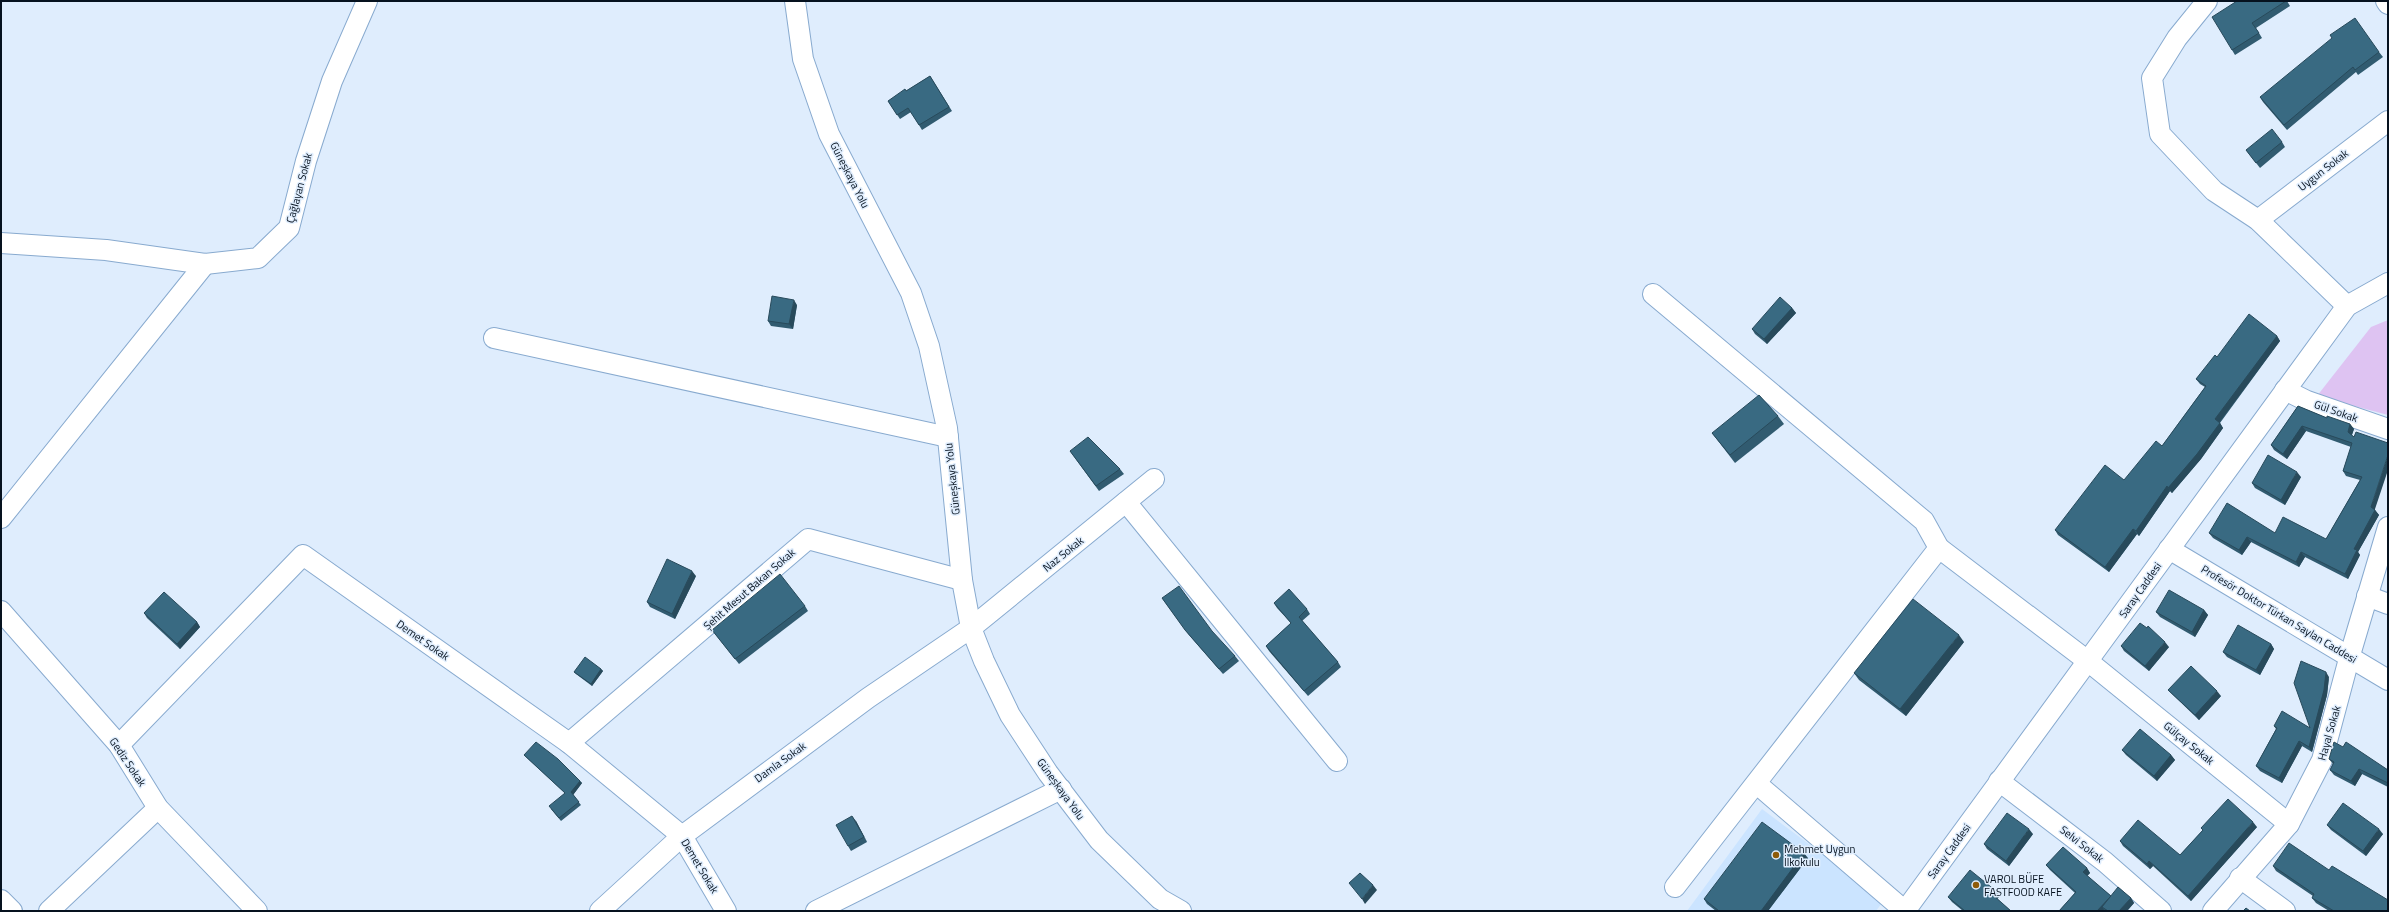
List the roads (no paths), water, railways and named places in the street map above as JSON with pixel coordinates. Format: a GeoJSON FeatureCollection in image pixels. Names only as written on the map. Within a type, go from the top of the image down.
{"type":"FeatureCollection","features":[{"type":"Feature","properties":{"kind":"street","name":"Çağlayan Sokak"},"geometry":{"type":"LineString","coordinates":[[1,243],[106,250],[205,264],[258,258],[289,228],[306,161],[332,81],[367,1]]}},
{"type":"Feature","properties":{"kind":"street","name":"Güneşkaya Yolu"},"geometry":{"type":"LineString","coordinates":[[794,1],[803,59],[829,134],[911,293],[929,346],[948,438],[962,580],[971,628],[1010,715],[1061,789],[1099,840],[1160,899],[1181,911]]}},
{"type":"Feature","properties":{"kind":"street"},"geometry":{"type":"LineString","coordinates":[[2208,1],[2177,38],[2152,78],[2160,134],[2214,191],[2258,220],[2347,306]]}},
{"type":"Feature","properties":{"kind":"street","name":"Uygun Sokak"},"geometry":{"type":"LineString","coordinates":[[2258,220],[2388,120]]}},
{"type":"Feature","properties":{"kind":"street"},"geometry":{"type":"LineString","coordinates":[[1,518],[205,264]]}},
{"type":"Feature","properties":{"kind":"street","name":"Saray Caddesi"},"geometry":{"type":"LineString","coordinates":[[1905,911],[1999,781],[2089,662],[2169,549],[2347,306],[2388,282]]}},
{"type":"Feature","properties":{"kind":"street"},"geometry":{"type":"LineString","coordinates":[[1653,294],[1924,521],[1939,548],[1757,784],[1675,887]]}},
{"type":"Feature","properties":{"kind":"street"},"geometry":{"type":"LineString","coordinates":[[494,338],[948,438]]}},
{"type":"Feature","properties":{"kind":"street","name":"Gül Sokak"},"geometry":{"type":"LineString","coordinates":[[2286,390],[2307,401],[2388,429]]}},
{"type":"Feature","properties":{"kind":"street","name":"Naz Sokak"},"geometry":{"type":"LineString","coordinates":[[971,628],[1154,479]]}},
{"type":"Feature","properties":{"kind":"street"},"geometry":{"type":"LineString","coordinates":[[1126,502],[1337,761]]}},
{"type":"Feature","properties":{"kind":"street","name":"Hayal Sokak"},"geometry":{"type":"LineString","coordinates":[[2213,911],[2240,878],[2289,824],[2322,760],[2350,655],[2388,527]]}},
{"type":"Feature","properties":{"kind":"street","name":"Şehit Mesut Bakan Sokak"},"geometry":{"type":"LineString","coordinates":[[569,743],[808,538],[962,580]]}},
{"type":"Feature","properties":{"kind":"street","name":"Gülçay Sokak"},"geometry":{"type":"LineString","coordinates":[[1939,548],[2089,662],[2289,824]]}},
{"type":"Feature","properties":{"kind":"street","name":"Profesör Doktor Türkan Saylan Caddesi"},"geometry":{"type":"LineString","coordinates":[[2169,549],[2350,655],[2388,680]]}},
{"type":"Feature","properties":{"kind":"street","name":"Demet Sokak"},"geometry":{"type":"LineString","coordinates":[[119,745],[303,555],[569,743],[682,836],[726,911]]}},
{"type":"Feature","properties":{"kind":"street"},"geometry":{"type":"LineString","coordinates":[[2367,596],[2388,604]]}},
{"type":"Feature","properties":{"kind":"street","name":"Gediz Sokak"},"geometry":{"type":"LineString","coordinates":[[1,611],[119,745],[158,808],[257,911]]}},
{"type":"Feature","properties":{"kind":"street","name":"Damla Sokak"},"geometry":{"type":"LineString","coordinates":[[600,911],[682,836],[868,698],[971,628]]}},
{"type":"Feature","properties":{"kind":"street","name":"Selvi Sokak"},"geometry":{"type":"LineString","coordinates":[[1999,781],[2105,862],[2161,911]]}},
{"type":"Feature","properties":{"kind":"street"},"geometry":{"type":"LineString","coordinates":[[1757,784],[1905,911]]}},
{"type":"Feature","properties":{"kind":"street"},"geometry":{"type":"LineString","coordinates":[[816,911],[1061,789]]}},
{"type":"Feature","properties":{"kind":"street"},"geometry":{"type":"LineString","coordinates":[[49,911],[158,808]]}},
{"type":"Feature","properties":{"kind":"street"},"geometry":{"type":"LineString","coordinates":[[2240,878],[2285,911]]}},
{"type":"Feature","properties":{"kind":"street"},"geometry":{"type":"LineString","coordinates":[[1,900],[12,911]]}},
{"type":"Feature","properties":{"kind":"place","name":"Mehmet Uygun İlkokulu"},"geometry":{"type":"Point","coordinates":[1776,855]}},
{"type":"Feature","properties":{"kind":"place","name":"VAROL BÜFE FASTFOOD KAFE"},"geometry":{"type":"Point","coordinates":[1976,885]}}]}
